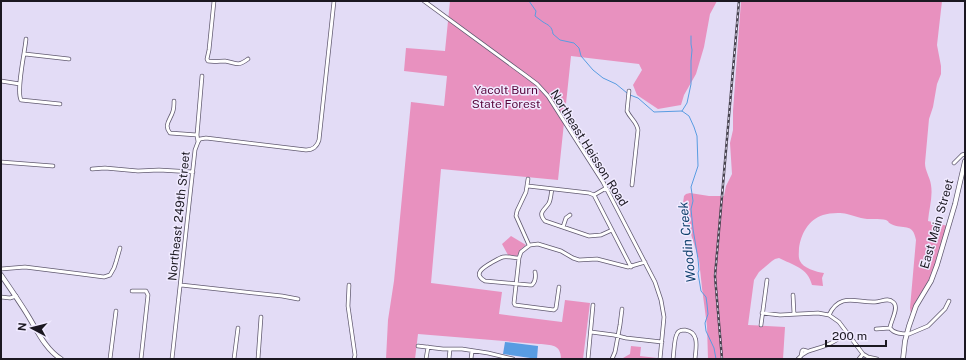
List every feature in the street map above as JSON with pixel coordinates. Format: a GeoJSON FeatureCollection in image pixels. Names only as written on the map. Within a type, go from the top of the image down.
{"type":"FeatureCollection","features":[{"type":"Feature","properties":{"kind":"main road","name":"East Main Street"},"geometry":{"type":"LineString","coordinates":[[903,359],[906,334],[912,314],[937,265],[957,198],[965,161]]}},
{"type":"Feature","properties":{"kind":"main road"},"geometry":{"type":"LineString","coordinates":[[1,275],[16,296],[44,343],[61,359]]}},
{"type":"Feature","properties":{"kind":"street"},"geometry":{"type":"LineString","coordinates":[[214,1],[208,61],[224,61],[240,64],[248,59]]}},
{"type":"Feature","properties":{"kind":"street"},"geometry":{"type":"LineString","coordinates":[[198,142],[200,139],[206,138],[306,150],[315,148],[319,140],[334,1]]}},
{"type":"Feature","properties":{"kind":"street","name":"Northeast Heisson Road"},"geometry":{"type":"LineString","coordinates":[[424,1],[501,56],[537,84],[552,101],[606,188],[655,282],[663,308],[664,321],[660,359]]}},
{"type":"Feature","properties":{"kind":"street"},"geometry":{"type":"LineString","coordinates":[[26,39],[20,84],[21,100],[60,104]]}},
{"type":"Feature","properties":{"kind":"street"},"geometry":{"type":"LineString","coordinates":[[24,54],[69,60]]}},
{"type":"Feature","properties":{"kind":"street","name":"Northeast 249th Street"},"geometry":{"type":"LineString","coordinates":[[172,359],[195,150],[198,142],[197,135],[202,76]]}},
{"type":"Feature","properties":{"kind":"street"},"geometry":{"type":"LineString","coordinates":[[1,81],[20,84]]}},
{"type":"Feature","properties":{"kind":"street"},"geometry":{"type":"LineString","coordinates":[[629,91],[627,111],[637,124],[638,130],[632,185]]}},
{"type":"Feature","properties":{"kind":"street"},"geometry":{"type":"LineString","coordinates":[[174,101],[173,113],[167,124],[170,133],[197,135]]}},
{"type":"Feature","properties":{"kind":"street"},"geometry":{"type":"LineString","coordinates":[[954,163],[963,154],[965,154]]}},
{"type":"Feature","properties":{"kind":"street"},"geometry":{"type":"LineString","coordinates":[[1,162],[52,166]]}},
{"type":"Feature","properties":{"kind":"street"},"geometry":{"type":"LineString","coordinates":[[92,169],[105,168],[138,171],[159,170],[193,172]]}},
{"type":"Feature","properties":{"kind":"street"},"geometry":{"type":"LineString","coordinates":[[528,179],[528,186],[516,216],[529,246]]}},
{"type":"Feature","properties":{"kind":"street"},"geometry":{"type":"LineString","coordinates":[[528,186],[589,193],[594,195],[631,266]]}},
{"type":"Feature","properties":{"kind":"street"},"geometry":{"type":"LineString","coordinates":[[594,195],[606,188]]}},
{"type":"Feature","properties":{"kind":"street"},"geometry":{"type":"LineString","coordinates":[[552,189],[550,201],[542,214],[544,220],[589,236],[601,235],[612,230]]}},
{"type":"Feature","properties":{"kind":"street"},"geometry":{"type":"LineString","coordinates":[[563,227],[566,218],[570,215]]}},
{"type":"Feature","properties":{"kind":"street"},"geometry":{"type":"LineString","coordinates":[[559,287],[555,310],[515,306],[516,284],[521,252],[529,246],[541,244],[562,251],[577,260],[597,259],[623,267],[645,262]]}},
{"type":"Feature","properties":{"kind":"street"},"geometry":{"type":"LineString","coordinates":[[1,270],[25,267],[104,277],[110,275],[114,268],[120,248]]}},
{"type":"Feature","properties":{"kind":"street"},"geometry":{"type":"LineString","coordinates":[[519,258],[502,258],[482,268],[480,272],[481,278],[485,281],[532,285],[535,280],[535,272]]}},
{"type":"Feature","properties":{"kind":"street"},"geometry":{"type":"LineString","coordinates":[[761,325],[767,280]]}},
{"type":"Feature","properties":{"kind":"street"},"geometry":{"type":"LineString","coordinates":[[180,285],[298,299]]}},
{"type":"Feature","properties":{"kind":"street"},"geometry":{"type":"LineString","coordinates":[[349,285],[348,306],[355,355],[354,359]]}},
{"type":"Feature","properties":{"kind":"street"},"geometry":{"type":"LineString","coordinates":[[132,291],[146,291],[148,295],[141,359]]}},
{"type":"Feature","properties":{"kind":"street"},"geometry":{"type":"LineString","coordinates":[[793,295],[794,314]]}},
{"type":"Feature","properties":{"kind":"street"},"geometry":{"type":"LineString","coordinates":[[1,297],[10,298],[16,296]]}},
{"type":"Feature","properties":{"kind":"street"},"geometry":{"type":"LineString","coordinates":[[829,315],[836,305],[849,300],[875,302],[884,300],[892,301],[895,305],[894,316],[890,324],[890,328]]}},
{"type":"Feature","properties":{"kind":"street"},"geometry":{"type":"LineString","coordinates":[[876,329],[890,328],[894,332],[909,334],[928,326],[945,309],[950,301]]}},
{"type":"Feature","properties":{"kind":"street"},"geometry":{"type":"LineString","coordinates":[[588,359],[593,305]]}},
{"type":"Feature","properties":{"kind":"street"},"geometry":{"type":"LineString","coordinates":[[612,359],[615,352],[622,309]]}},
{"type":"Feature","properties":{"kind":"street"},"geometry":{"type":"LineString","coordinates":[[110,359],[116,311]]}},
{"type":"Feature","properties":{"kind":"street"},"geometry":{"type":"LineString","coordinates":[[762,313],[780,315],[818,313],[829,315],[839,322],[863,354],[877,359]]}},
{"type":"Feature","properties":{"kind":"street"},"geometry":{"type":"LineString","coordinates":[[258,359],[261,317]]}},
{"type":"Feature","properties":{"kind":"street"},"geometry":{"type":"LineString","coordinates":[[234,359],[238,328]]}},
{"type":"Feature","properties":{"kind":"street"},"geometry":{"type":"LineString","coordinates":[[674,359],[676,335],[678,332],[683,330],[689,331],[695,337],[695,359]]}},
{"type":"Feature","properties":{"kind":"street"},"geometry":{"type":"LineString","coordinates":[[591,332],[662,342]]}},
{"type":"Feature","properties":{"kind":"street"},"geometry":{"type":"LineString","coordinates":[[800,357],[808,351],[829,344],[847,333]]}},
{"type":"Feature","properties":{"kind":"street"},"geometry":{"type":"LineString","coordinates":[[418,346],[472,350],[513,359]]}},
{"type":"Feature","properties":{"kind":"street"},"geometry":{"type":"LineString","coordinates":[[426,359],[428,347]]}},
{"type":"Feature","properties":{"kind":"street"},"geometry":{"type":"LineString","coordinates":[[449,359],[450,349]]}},
{"type":"Feature","properties":{"kind":"street"},"geometry":{"type":"LineString","coordinates":[[471,359],[472,350]]}},
{"type":"Feature","properties":{"kind":"street"},"geometry":{"type":"LineString","coordinates":[[493,359],[494,354]]}},
{"type":"Feature","properties":{"kind":"street"},"geometry":{"type":"LineString","coordinates":[[859,359],[863,354]]}},
{"type":"Feature","properties":{"kind":"green space","name":"Yacolt Burn State Forest"},"geometry":{"type":"Polygon","coordinates":[[[450,1],[717,1],[710,14],[704,47],[696,74],[684,95],[681,105],[658,109],[637,95],[633,85],[642,70],[639,64],[571,56],[558,180],[441,169],[431,283],[502,292],[499,314],[562,322],[565,300],[590,303],[583,359],[561,359],[559,350],[554,346],[548,345],[418,334],[415,359],[386,359],[388,320],[394,281],[411,102],[444,106],[447,76],[404,71],[406,48],[445,51],[450,1]]]}},
{"type":"Feature","properties":{"kind":"green space"},"geometry":{"type":"Polygon","coordinates":[[[741,1],[942,1],[937,45],[941,74],[937,84],[933,107],[929,119],[925,163],[931,190],[928,221],[948,226],[930,280],[911,314],[910,308],[916,240],[913,231],[907,228],[895,226],[886,220],[864,219],[844,213],[828,214],[818,217],[806,228],[800,243],[799,256],[800,261],[804,266],[814,271],[824,273],[822,278],[823,286],[812,285],[810,279],[803,271],[795,265],[779,258],[772,261],[759,272],[754,280],[748,325],[785,327],[783,359],[708,359],[707,326],[699,260],[683,203],[684,196],[690,193],[709,196],[724,196],[726,186],[732,174],[730,143],[733,130],[741,1]]]}},
{"type":"Feature","properties":{"kind":"green space"},"geometry":{"type":"Polygon","coordinates":[[[511,236],[526,245],[521,249],[517,256],[508,255],[502,244],[511,236]]]}},
{"type":"Feature","properties":{"kind":"green space"},"geometry":{"type":"Polygon","coordinates":[[[631,346],[641,347],[640,356],[657,359],[622,359],[630,354],[631,346]]]}},
{"type":"Feature","properties":{"kind":"water"},"geometry":{"type":"Polygon","coordinates":[[[505,342],[538,346],[537,359],[503,354],[505,342]]]}},
{"type":"Feature","properties":{"kind":"waterway","name":"Woodin Creek"},"geometry":{"type":"LineString","coordinates":[[529,1],[536,11],[535,16],[550,26],[553,34],[560,40],[574,43],[579,48],[581,56],[593,70],[603,78],[616,84],[627,93]]}},
{"type":"Feature","properties":{"kind":"waterway"},"geometry":{"type":"LineString","coordinates":[[682,111],[687,103],[691,84],[691,36]]}},
{"type":"Feature","properties":{"kind":"waterway","name":"Woodin Creek"},"geometry":{"type":"LineString","coordinates":[[630,95],[638,98],[654,112],[682,111],[689,116],[697,136],[698,166],[691,187],[693,201],[691,209],[701,291],[706,297],[707,304],[708,314],[705,323],[706,331],[714,348],[716,359]]}},
{"type":"Feature","properties":{"kind":"railway"},"geometry":{"type":"LineString","coordinates":[[722,359],[715,276],[739,1]]}}]}
